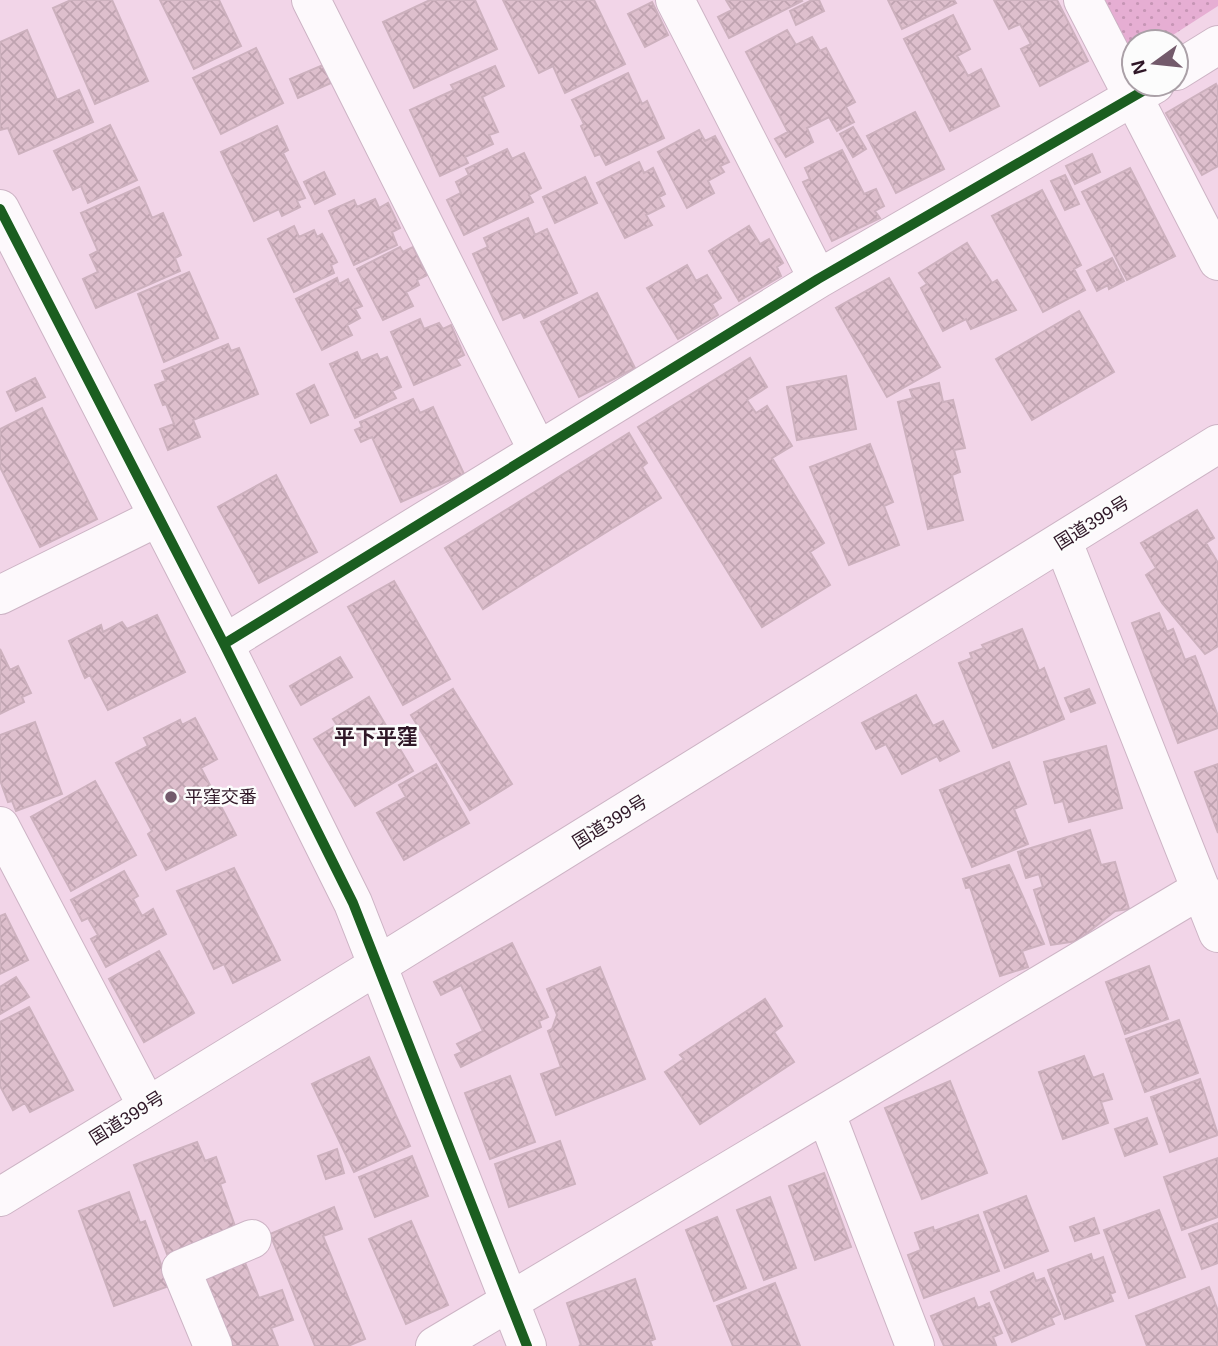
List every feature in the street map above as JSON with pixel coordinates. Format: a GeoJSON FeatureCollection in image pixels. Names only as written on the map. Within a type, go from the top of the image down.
{"type":"FeatureCollection","features":[{"type":"Feature","properties":{"kind":"main road"},"geometry":{"type":"LineString","coordinates":[[311,0],[538,451]]}},
{"type":"Feature","properties":{"kind":"main road"},"geometry":{"type":"LineString","coordinates":[[675,0],[818,279]]}},
{"type":"Feature","properties":{"kind":"main road"},"geometry":{"type":"LineString","coordinates":[[1083,0],[1120,55]]}},
{"type":"Feature","properties":{"kind":"main road"},"geometry":{"type":"LineString","coordinates":[[1190,62],[1218,45]]}},
{"type":"Feature","properties":{"kind":"main road"},"geometry":{"type":"LineString","coordinates":[[224,645],[818,279],[1132,98]]}},
{"type":"Feature","properties":{"kind":"main road"},"geometry":{"type":"LineString","coordinates":[[1147,98],[1218,261]]}},
{"type":"Feature","properties":{"kind":"main road"},"geometry":{"type":"LineString","coordinates":[[0,209],[353,903],[527,1346]]}},
{"type":"Feature","properties":{"kind":"main road","name":"国道399号"},"geometry":{"type":"LineString","coordinates":[[0,1197],[1218,443]]}},
{"type":"Feature","properties":{"kind":"main road"},"geometry":{"type":"LineString","coordinates":[[0,595],[158,517]]}},
{"type":"Feature","properties":{"kind":"main road"},"geometry":{"type":"LineString","coordinates":[[1063,541],[1218,933]]}},
{"type":"Feature","properties":{"kind":"main road"},"geometry":{"type":"LineString","coordinates":[[0,826],[147,1105]]}},
{"type":"Feature","properties":{"kind":"main road"},"geometry":{"type":"LineString","coordinates":[[435,1346],[508,1300],[1201,889]]}},
{"type":"Feature","properties":{"kind":"main road"},"geometry":{"type":"LineString","coordinates":[[825,1114],[915,1346]]}},
{"type":"Feature","properties":{"kind":"main road"},"geometry":{"type":"LineString","coordinates":[[213,1346],[181,1269],[252,1239]]}},
{"type":"Feature","properties":{"kind":"shaded area"},"geometry":{"type":"Polygon","coordinates":[[[1102,0],[1218,0],[1218,6],[1184,28],[1120,28],[1120,35],[1102,0]]]}},
{"type":"Feature","properties":{"kind":"building"},"geometry":{"type":"Polygon","coordinates":[[[71,0],[112,0],[148,81],[95,104],[53,8],[71,0]]]}},
{"type":"Feature","properties":{"kind":"building"},"geometry":{"type":"Polygon","coordinates":[[[160,0],[219,0],[241,46],[194,69],[160,0]]]}},
{"type":"Feature","properties":{"kind":"building"},"geometry":{"type":"Polygon","coordinates":[[[430,0],[475,0],[497,49],[414,88],[383,22],[430,0]]]}},
{"type":"Feature","properties":{"kind":"building"},"geometry":{"type":"Polygon","coordinates":[[[503,0],[594,0],[625,64],[565,93],[553,66],[539,73],[503,0]]]}},
{"type":"Feature","properties":{"kind":"building"},"geometry":{"type":"Polygon","coordinates":[[[726,0],[802,1],[729,38],[718,17],[732,10],[726,0]]]}},
{"type":"Feature","properties":{"kind":"building"},"geometry":{"type":"Polygon","coordinates":[[[812,0],[819,0],[824,11],[796,25],[790,11],[812,0]]]}},
{"type":"Feature","properties":{"kind":"building"},"geometry":{"type":"Polygon","coordinates":[[[888,0],[954,0],[956,3],[902,29],[888,0]]]}},
{"type":"Feature","properties":{"kind":"building"},"geometry":{"type":"Polygon","coordinates":[[[994,0],[1057,0],[1088,61],[1040,86],[1021,49],[1031,44],[1020,24],[1009,29],[994,0]]]}},
{"type":"Feature","properties":{"kind":"building"},"geometry":{"type":"Polygon","coordinates":[[[652,2],[668,35],[645,47],[628,14],[652,2]]]}},
{"type":"Feature","properties":{"kind":"building"},"geometry":{"type":"Polygon","coordinates":[[[953,15],[970,49],[957,56],[968,76],[981,69],[999,106],[950,131],[904,39],[953,15]]]}},
{"type":"Feature","properties":{"kind":"building"},"geometry":{"type":"Polygon","coordinates":[[[27,30],[57,100],[79,90],[93,122],[19,154],[8,128],[0,130],[0,42],[27,30]]]}},
{"type":"Feature","properties":{"kind":"building"},"geometry":{"type":"Polygon","coordinates":[[[787,30],[796,45],[812,37],[820,51],[826,48],[855,102],[846,107],[854,122],[837,131],[829,117],[807,128],[813,142],[786,157],[775,139],[788,132],[746,52],[787,30]]]}},
{"type":"Feature","properties":{"kind":"building"},"geometry":{"type":"Polygon","coordinates":[[[256,48],[283,103],[221,134],[193,78],[256,48]]]}},
{"type":"Feature","properties":{"kind":"building"},"geometry":{"type":"Polygon","coordinates":[[[323,65],[331,83],[298,98],[290,79],[323,65]]]}},
{"type":"Feature","properties":{"kind":"building"},"geometry":{"type":"Polygon","coordinates":[[[495,66],[504,86],[482,97],[498,132],[489,135],[493,144],[465,157],[468,163],[440,176],[410,110],[454,90],[451,85],[495,66]]]}},
{"type":"Feature","properties":{"kind":"building"},"geometry":{"type":"Polygon","coordinates":[[[628,73],[642,104],[647,101],[664,138],[606,165],[600,154],[595,156],[572,100],[628,73]]]}},
{"type":"Feature","properties":{"kind":"building"},"geometry":{"type":"Polygon","coordinates":[[[1216,84],[1218,166],[1202,175],[1166,113],[1216,84]]]}},
{"type":"Feature","properties":{"kind":"building"},"geometry":{"type":"Polygon","coordinates":[[[915,112],[944,169],[896,193],[867,136],[915,112]]]}},
{"type":"Feature","properties":{"kind":"building"},"geometry":{"type":"Polygon","coordinates":[[[110,125],[137,180],[88,203],[81,186],[73,190],[54,151],[110,125]]]}},
{"type":"Feature","properties":{"kind":"building"},"geometry":{"type":"Polygon","coordinates":[[[277,126],[288,150],[283,153],[305,198],[297,201],[300,207],[282,216],[279,209],[254,221],[221,152],[277,126]]]}},
{"type":"Feature","properties":{"kind":"building"},"geometry":{"type":"Polygon","coordinates":[[[853,127],[866,149],[853,157],[840,134],[853,127]]]}},
{"type":"Feature","properties":{"kind":"building"},"geometry":{"type":"Polygon","coordinates":[[[699,130],[705,141],[715,136],[729,162],[720,166],[724,172],[708,181],[714,193],[687,208],[658,152],[699,130]]]}},
{"type":"Feature","properties":{"kind":"building"},"geometry":{"type":"Polygon","coordinates":[[[507,149],[512,159],[524,153],[541,188],[529,195],[533,202],[464,235],[447,200],[461,193],[456,182],[469,175],[466,169],[507,149]]]}},
{"type":"Feature","properties":{"kind":"building"},"geometry":{"type":"Polygon","coordinates":[[[842,150],[864,194],[876,189],[884,206],[875,211],[880,218],[832,241],[803,182],[810,179],[805,168],[842,150]]]}},
{"type":"Feature","properties":{"kind":"building"},"geometry":{"type":"Polygon","coordinates":[[[1092,154],[1100,172],[1075,184],[1066,166],[1092,154]]]}},
{"type":"Feature","properties":{"kind":"building"},"geometry":{"type":"Polygon","coordinates":[[[639,162],[644,173],[653,168],[665,194],[659,197],[664,206],[646,215],[652,225],[625,238],[597,183],[639,162]]]}},
{"type":"Feature","properties":{"kind":"building"},"geometry":{"type":"Polygon","coordinates":[[[1130,168],[1175,256],[1127,280],[1082,192],[1130,168]]]}},
{"type":"Feature","properties":{"kind":"building"},"geometry":{"type":"Polygon","coordinates":[[[324,172],[335,194],[315,204],[304,182],[324,172]]]}},
{"type":"Feature","properties":{"kind":"building"},"geometry":{"type":"Polygon","coordinates":[[[1065,175],[1079,204],[1065,210],[1051,181],[1065,175]]]}},
{"type":"Feature","properties":{"kind":"building"},"geometry":{"type":"Polygon","coordinates":[[[585,177],[597,203],[555,223],[543,197],[585,177]]]}},
{"type":"Feature","properties":{"kind":"building"},"geometry":{"type":"Polygon","coordinates":[[[139,187],[152,218],[163,213],[181,255],[175,258],[180,271],[96,308],[83,279],[98,272],[90,255],[98,251],[81,213],[139,187]]]}},
{"type":"Feature","properties":{"kind":"building"},"geometry":{"type":"Polygon","coordinates":[[[1042,190],[1081,265],[1074,269],[1085,290],[1043,312],[992,216],[1042,190]]]}},
{"type":"Feature","properties":{"kind":"building"},"geometry":{"type":"Polygon","coordinates":[[[375,199],[379,208],[388,203],[400,228],[392,232],[397,245],[354,265],[329,211],[354,200],[357,207],[375,199]]]}},
{"type":"Feature","properties":{"kind":"building"},"geometry":{"type":"Polygon","coordinates":[[[528,218],[535,235],[547,229],[577,293],[524,318],[521,312],[503,320],[473,254],[488,247],[484,238],[528,218]]]}},
{"type":"Feature","properties":{"kind":"building"},"geometry":{"type":"Polygon","coordinates":[[[294,226],[299,237],[314,230],[317,237],[322,234],[337,262],[331,265],[334,273],[294,292],[268,239],[294,226]]]}},
{"type":"Feature","properties":{"kind":"building"},"geometry":{"type":"Polygon","coordinates":[[[749,226],[760,244],[769,239],[783,263],[777,267],[781,276],[739,301],[709,251],[749,226]]]}},
{"type":"Feature","properties":{"kind":"building"},"geometry":{"type":"Polygon","coordinates":[[[967,243],[992,283],[997,280],[1016,310],[971,329],[966,319],[943,331],[921,288],[927,284],[919,273],[967,243]]]}},
{"type":"Feature","properties":{"kind":"building"},"geometry":{"type":"Polygon","coordinates":[[[400,247],[403,252],[413,247],[427,275],[417,280],[419,285],[406,292],[413,306],[383,320],[357,269],[400,247]]]}},
{"type":"Feature","properties":{"kind":"building"},"geometry":{"type":"Polygon","coordinates":[[[1112,258],[1124,281],[1109,289],[1108,285],[1097,291],[1087,271],[1112,258]]]}},
{"type":"Feature","properties":{"kind":"building"},"geometry":{"type":"Polygon","coordinates":[[[687,265],[696,281],[707,275],[721,298],[712,304],[718,315],[678,339],[647,288],[687,265]]]}},
{"type":"Feature","properties":{"kind":"building"},"geometry":{"type":"Polygon","coordinates":[[[189,272],[218,338],[164,362],[138,294],[189,272]]]}},
{"type":"Feature","properties":{"kind":"building"},"geometry":{"type":"Polygon","coordinates":[[[337,278],[339,284],[348,279],[362,306],[355,309],[360,318],[347,325],[352,335],[322,350],[296,299],[337,278]]]}},
{"type":"Feature","properties":{"kind":"building"},"geometry":{"type":"Polygon","coordinates":[[[889,278],[940,367],[887,397],[836,308],[889,278]]]}},
{"type":"Feature","properties":{"kind":"building"},"geometry":{"type":"Polygon","coordinates":[[[597,293],[635,368],[579,397],[541,322],[597,293]]]}},
{"type":"Feature","properties":{"kind":"building"},"geometry":{"type":"Polygon","coordinates":[[[1079,311],[1114,372],[1032,420],[996,359],[1079,311]]]}},
{"type":"Feature","properties":{"kind":"building"},"geometry":{"type":"Polygon","coordinates":[[[420,319],[424,329],[439,323],[443,329],[451,325],[464,355],[456,359],[460,365],[414,385],[391,332],[420,319]]]}},
{"type":"Feature","properties":{"kind":"building"},"geometry":{"type":"Polygon","coordinates":[[[228,344],[231,351],[239,348],[258,394],[193,420],[200,437],[168,450],[160,429],[174,424],[155,385],[166,381],[162,371],[228,344]]]}},
{"type":"Feature","properties":{"kind":"building"},"geometry":{"type":"Polygon","coordinates":[[[357,352],[361,361],[377,354],[380,360],[387,357],[401,387],[392,391],[396,398],[355,418],[330,364],[357,352]]]}},
{"type":"Feature","properties":{"kind":"building"},"geometry":{"type":"Polygon","coordinates":[[[750,358],[767,387],[747,400],[756,413],[767,406],[792,446],[772,458],[824,543],[810,552],[830,585],[762,627],[638,427],[750,358]]]}},
{"type":"Feature","properties":{"kind":"building"},"geometry":{"type":"Polygon","coordinates":[[[846,376],[856,429],[797,440],[787,387],[846,376]]]}},
{"type":"Feature","properties":{"kind":"building"},"geometry":{"type":"Polygon","coordinates":[[[35,378],[45,397],[16,411],[7,392],[35,378]]]}},
{"type":"Feature","properties":{"kind":"building"},"geometry":{"type":"Polygon","coordinates":[[[939,383],[943,402],[953,400],[965,448],[954,450],[960,472],[952,475],[963,520],[928,529],[898,402],[913,398],[910,390],[939,383]]]}},
{"type":"Feature","properties":{"kind":"building"},"geometry":{"type":"Polygon","coordinates":[[[314,385],[328,415],[311,423],[297,394],[314,385]]]}},
{"type":"Feature","properties":{"kind":"building"},"geometry":{"type":"Polygon","coordinates":[[[413,399],[420,413],[433,407],[464,474],[401,502],[372,437],[361,442],[355,430],[362,427],[360,422],[413,399]]]}},
{"type":"Feature","properties":{"kind":"building"},"geometry":{"type":"Polygon","coordinates":[[[42,408],[97,519],[40,547],[0,467],[0,429],[42,408]]]}},
{"type":"Feature","properties":{"kind":"building"},"geometry":{"type":"Polygon","coordinates":[[[629,433],[647,463],[642,467],[661,498],[483,609],[445,548],[629,433]]]}},
{"type":"Feature","properties":{"kind":"building"},"geometry":{"type":"Polygon","coordinates":[[[870,444],[893,502],[884,506],[899,545],[849,565],[810,467],[870,444]]]}},
{"type":"Feature","properties":{"kind":"building"},"geometry":{"type":"Polygon","coordinates":[[[276,475],[317,552],[259,583],[218,507],[276,475]]]}},
{"type":"Feature","properties":{"kind":"building"},"geometry":{"type":"Polygon","coordinates":[[[1197,510],[1214,538],[1206,543],[1218,563],[1218,646],[1205,654],[1162,603],[1146,575],[1156,568],[1141,543],[1197,510]]]}},
{"type":"Feature","properties":{"kind":"building"},"geometry":{"type":"Polygon","coordinates":[[[394,581],[450,679],[403,705],[348,607],[394,581]]]}},
{"type":"Feature","properties":{"kind":"building"},"geometry":{"type":"Polygon","coordinates":[[[1159,613],[1167,632],[1173,629],[1185,660],[1195,656],[1218,716],[1218,728],[1178,743],[1132,623],[1159,613]]]}},
{"type":"Feature","properties":{"kind":"building"},"geometry":{"type":"Polygon","coordinates":[[[157,615],[185,672],[108,710],[90,675],[85,678],[69,641],[101,625],[103,632],[122,622],[127,629],[157,615]]]}},
{"type":"Feature","properties":{"kind":"building"},"geometry":{"type":"Polygon","coordinates":[[[1022,629],[1039,671],[1044,668],[1064,719],[993,748],[959,663],[972,658],[970,653],[984,648],[982,645],[1022,629]]]}},
{"type":"Feature","properties":{"kind":"building"},"geometry":{"type":"Polygon","coordinates":[[[0,649],[10,670],[18,666],[31,693],[22,697],[24,702],[0,714],[0,649]]]}},
{"type":"Feature","properties":{"kind":"building"},"geometry":{"type":"Polygon","coordinates":[[[340,657],[352,677],[301,705],[290,686],[340,657]]]}},
{"type":"Feature","properties":{"kind":"building"},"geometry":{"type":"Polygon","coordinates":[[[453,689],[512,784],[470,810],[411,715],[453,689]]]}},
{"type":"Feature","properties":{"kind":"building"},"geometry":{"type":"Polygon","coordinates":[[[1089,689],[1095,703],[1071,712],[1065,698],[1089,689]]]}},
{"type":"Feature","properties":{"kind":"building"},"geometry":{"type":"Polygon","coordinates":[[[916,695],[933,726],[943,721],[959,751],[940,761],[937,756],[902,774],[886,744],[876,749],[862,723],[916,695]]]}},
{"type":"Feature","properties":{"kind":"building"},"geometry":{"type":"Polygon","coordinates":[[[369,697],[413,771],[355,806],[314,739],[337,725],[333,719],[369,697]]]}},
{"type":"Feature","properties":{"kind":"building"},"geometry":{"type":"Polygon","coordinates":[[[195,718],[217,759],[201,768],[236,835],[166,870],[148,834],[152,831],[116,763],[148,746],[144,738],[180,720],[182,725],[195,718]]]}},
{"type":"Feature","properties":{"kind":"building"},"geometry":{"type":"Polygon","coordinates":[[[35,722],[62,794],[16,811],[12,801],[8,802],[0,780],[0,735],[35,722]]]}},
{"type":"Feature","properties":{"kind":"building"},"geometry":{"type":"Polygon","coordinates":[[[1106,746],[1122,808],[1069,822],[1063,801],[1055,803],[1044,762],[1106,746]]]}},
{"type":"Feature","properties":{"kind":"building"},"geometry":{"type":"Polygon","coordinates":[[[1009,762],[1026,804],[1014,809],[1028,844],[972,867],[940,790],[1009,762]]]}},
{"type":"Feature","properties":{"kind":"building"},"geometry":{"type":"Polygon","coordinates":[[[436,764],[469,823],[404,860],[377,813],[406,797],[399,785],[436,764]]]}},
{"type":"Feature","properties":{"kind":"building"},"geometry":{"type":"Polygon","coordinates":[[[1218,764],[1218,833],[1195,772],[1218,764]]]}},
{"type":"Feature","properties":{"kind":"building"},"geometry":{"type":"Polygon","coordinates":[[[95,781],[136,855],[71,891],[31,817],[95,781]]]}},
{"type":"Feature","properties":{"kind":"building"},"geometry":{"type":"Polygon","coordinates":[[[1090,830],[1101,865],[1115,862],[1129,909],[1115,911],[1077,941],[1051,945],[1034,890],[1043,887],[1039,874],[1026,878],[1018,852],[1090,830]]]}},
{"type":"Feature","properties":{"kind":"building"},"geometry":{"type":"Polygon","coordinates":[[[1009,865],[1044,944],[1022,951],[1028,967],[1000,976],[970,887],[966,888],[963,879],[1009,865]]]}},
{"type":"Feature","properties":{"kind":"building"},"geometry":{"type":"Polygon","coordinates":[[[234,868],[280,960],[233,983],[224,964],[214,969],[177,891],[234,868]]]}},
{"type":"Feature","properties":{"kind":"building"},"geometry":{"type":"Polygon","coordinates":[[[124,871],[138,896],[133,899],[142,916],[153,909],[166,934],[106,967],[91,939],[98,935],[88,918],[82,921],[71,900],[124,871]]]}},
{"type":"Feature","properties":{"kind":"building"},"geometry":{"type":"Polygon","coordinates":[[[5,914],[28,960],[0,974],[0,916],[5,914]]]}},
{"type":"Feature","properties":{"kind":"building"},"geometry":{"type":"Polygon","coordinates":[[[512,943],[548,1017],[539,1021],[541,1027],[461,1067],[455,1055],[462,1052],[457,1044],[483,1031],[461,985],[441,995],[434,982],[512,943]]]}},
{"type":"Feature","properties":{"kind":"building"},"geometry":{"type":"Polygon","coordinates":[[[159,951],[194,1013],[144,1042],[109,979],[159,951]]]}},
{"type":"Feature","properties":{"kind":"building"},"geometry":{"type":"Polygon","coordinates":[[[1149,966],[1168,1019],[1125,1034],[1106,982],[1149,966]]]}},
{"type":"Feature","properties":{"kind":"building"},"geometry":{"type":"Polygon","coordinates":[[[600,967],[645,1079],[556,1115],[541,1074],[561,1067],[548,1031],[552,1029],[557,1015],[547,989],[600,967]]]}},
{"type":"Feature","properties":{"kind":"building"},"geometry":{"type":"Polygon","coordinates":[[[16,977],[29,997],[0,1014],[0,987],[16,977]]]}},
{"type":"Feature","properties":{"kind":"building"},"geometry":{"type":"Polygon","coordinates":[[[765,999],[782,1026],[774,1032],[794,1062],[700,1124],[665,1072],[684,1059],[680,1055],[765,999]]]}},
{"type":"Feature","properties":{"kind":"building"},"geometry":{"type":"Polygon","coordinates":[[[29,1007],[73,1090],[30,1112],[25,1103],[13,1110],[0,1086],[0,1022],[29,1007]]]}},
{"type":"Feature","properties":{"kind":"building"},"geometry":{"type":"Polygon","coordinates":[[[1179,1020],[1198,1073],[1145,1092],[1126,1039],[1179,1020]]]}},
{"type":"Feature","properties":{"kind":"building"},"geometry":{"type":"Polygon","coordinates":[[[1084,1056],[1093,1078],[1103,1074],[1112,1099],[1101,1102],[1108,1123],[1063,1139],[1039,1072],[1084,1056]]]}},
{"type":"Feature","properties":{"kind":"building"},"geometry":{"type":"Polygon","coordinates":[[[369,1057],[410,1146],[354,1172],[312,1084],[369,1057]]]}},
{"type":"Feature","properties":{"kind":"building"},"geometry":{"type":"Polygon","coordinates":[[[510,1076],[535,1142],[490,1159],[465,1093],[510,1076]]]}},
{"type":"Feature","properties":{"kind":"building"},"geometry":{"type":"Polygon","coordinates":[[[1200,1079],[1218,1135],[1170,1152],[1151,1097],[1200,1079]]]}},
{"type":"Feature","properties":{"kind":"building"},"geometry":{"type":"Polygon","coordinates":[[[950,1081],[987,1173],[922,1199],[885,1108],[950,1081]]]}},
{"type":"Feature","properties":{"kind":"building"},"geometry":{"type":"Polygon","coordinates":[[[1147,1118],[1157,1144],[1125,1156],[1115,1129],[1147,1118]]]}},
{"type":"Feature","properties":{"kind":"building"},"geometry":{"type":"Polygon","coordinates":[[[560,1141],[575,1184],[509,1207],[495,1164],[560,1141]]]}},
{"type":"Feature","properties":{"kind":"building"},"geometry":{"type":"Polygon","coordinates":[[[197,1142],[205,1161],[216,1157],[225,1182],[220,1184],[236,1229],[167,1254],[134,1165],[197,1142]]]}},
{"type":"Feature","properties":{"kind":"building"},"geometry":{"type":"Polygon","coordinates":[[[337,1149],[344,1173],[326,1179],[318,1156],[337,1149]]]}},
{"type":"Feature","properties":{"kind":"building"},"geometry":{"type":"Polygon","coordinates":[[[412,1156],[428,1196],[375,1217],[359,1177],[412,1156]]]}},
{"type":"Feature","properties":{"kind":"building"},"geometry":{"type":"Polygon","coordinates":[[[1218,1158],[1218,1217],[1182,1230],[1164,1177],[1218,1158]]]}},
{"type":"Feature","properties":{"kind":"building"},"geometry":{"type":"Polygon","coordinates":[[[824,1173],[851,1247],[815,1260],[789,1186],[824,1173]]]}},
{"type":"Feature","properties":{"kind":"building"},"geometry":{"type":"Polygon","coordinates":[[[129,1192],[140,1223],[145,1221],[169,1286],[114,1306],[79,1211],[129,1192]]]}},
{"type":"Feature","properties":{"kind":"building"},"geometry":{"type":"Polygon","coordinates":[[[1026,1196],[1048,1251],[1005,1268],[984,1212],[1026,1196]]]}},
{"type":"Feature","properties":{"kind":"building"},"geometry":{"type":"Polygon","coordinates":[[[770,1197],[796,1268],[764,1280],[737,1210],[770,1197]]]}},
{"type":"Feature","properties":{"kind":"building"},"geometry":{"type":"Polygon","coordinates":[[[334,1207],[342,1229],[323,1236],[365,1339],[348,1346],[315,1346],[270,1234],[334,1207]]]}},
{"type":"Feature","properties":{"kind":"building"},"geometry":{"type":"Polygon","coordinates":[[[1159,1210],[1185,1277],[1129,1298],[1104,1230],[1159,1210]]]}},
{"type":"Feature","properties":{"kind":"building"},"geometry":{"type":"Polygon","coordinates":[[[978,1215],[999,1271],[924,1298],[908,1255],[921,1250],[915,1233],[933,1227],[934,1231],[978,1215]]]}},
{"type":"Feature","properties":{"kind":"building"},"geometry":{"type":"Polygon","coordinates":[[[717,1217],[746,1288],[714,1301],[686,1230],[717,1217]]]}},
{"type":"Feature","properties":{"kind":"building"},"geometry":{"type":"Polygon","coordinates":[[[1094,1218],[1099,1233],[1075,1241],[1070,1227],[1094,1218]]]}},
{"type":"Feature","properties":{"kind":"building"},"geometry":{"type":"Polygon","coordinates":[[[411,1221],[448,1305],[406,1324],[369,1239],[411,1221]]]}},
{"type":"Feature","properties":{"kind":"building"},"geometry":{"type":"Polygon","coordinates":[[[1218,1223],[1218,1263],[1202,1269],[1189,1234],[1218,1223]]]}},
{"type":"Feature","properties":{"kind":"building"},"geometry":{"type":"Polygon","coordinates":[[[1091,1254],[1093,1261],[1103,1257],[1115,1292],[1110,1294],[1113,1301],[1065,1319],[1048,1270],[1091,1254]]]}},
{"type":"Feature","properties":{"kind":"building"},"geometry":{"type":"Polygon","coordinates":[[[244,1260],[259,1298],[282,1290],[293,1320],[271,1328],[278,1346],[228,1346],[202,1275],[244,1260]]]}},
{"type":"Feature","properties":{"kind":"building"},"geometry":{"type":"Polygon","coordinates":[[[1033,1273],[1036,1281],[1044,1278],[1060,1314],[1051,1318],[1054,1324],[1012,1342],[991,1292],[1033,1273]]]}},
{"type":"Feature","properties":{"kind":"building"},"geometry":{"type":"Polygon","coordinates":[[[635,1279],[655,1339],[650,1341],[652,1346],[579,1346],[581,1345],[567,1303],[635,1279]]]}},
{"type":"Feature","properties":{"kind":"building"},"geometry":{"type":"Polygon","coordinates":[[[775,1283],[800,1346],[733,1346],[717,1306],[775,1283]]]}},
{"type":"Feature","properties":{"kind":"building"},"geometry":{"type":"Polygon","coordinates":[[[1209,1287],[1218,1311],[1218,1346],[1147,1346],[1136,1316],[1209,1287]]]}},
{"type":"Feature","properties":{"kind":"building"},"geometry":{"type":"Polygon","coordinates":[[[974,1298],[978,1308],[989,1303],[1002,1333],[993,1337],[996,1345],[944,1346],[931,1316],[974,1298]]]}},
{"type":"Feature","properties":{"kind":"cycle path"},"geometry":{"type":"LineString","coordinates":[[224,644],[818,279],[1131,98]]}},
{"type":"Feature","properties":{"kind":"cycle path"},"geometry":{"type":"LineString","coordinates":[[0,209],[224,644],[353,903],[527,1346]]}},
{"type":"Feature","properties":{"kind":"place","name":"平窪交番"},"geometry":{"type":"Point","coordinates":[171,797]}},
{"type":"Feature","properties":{"kind":"district","name":"平下平窪"},"geometry":{"type":"Point","coordinates":[376,736]}}]}
